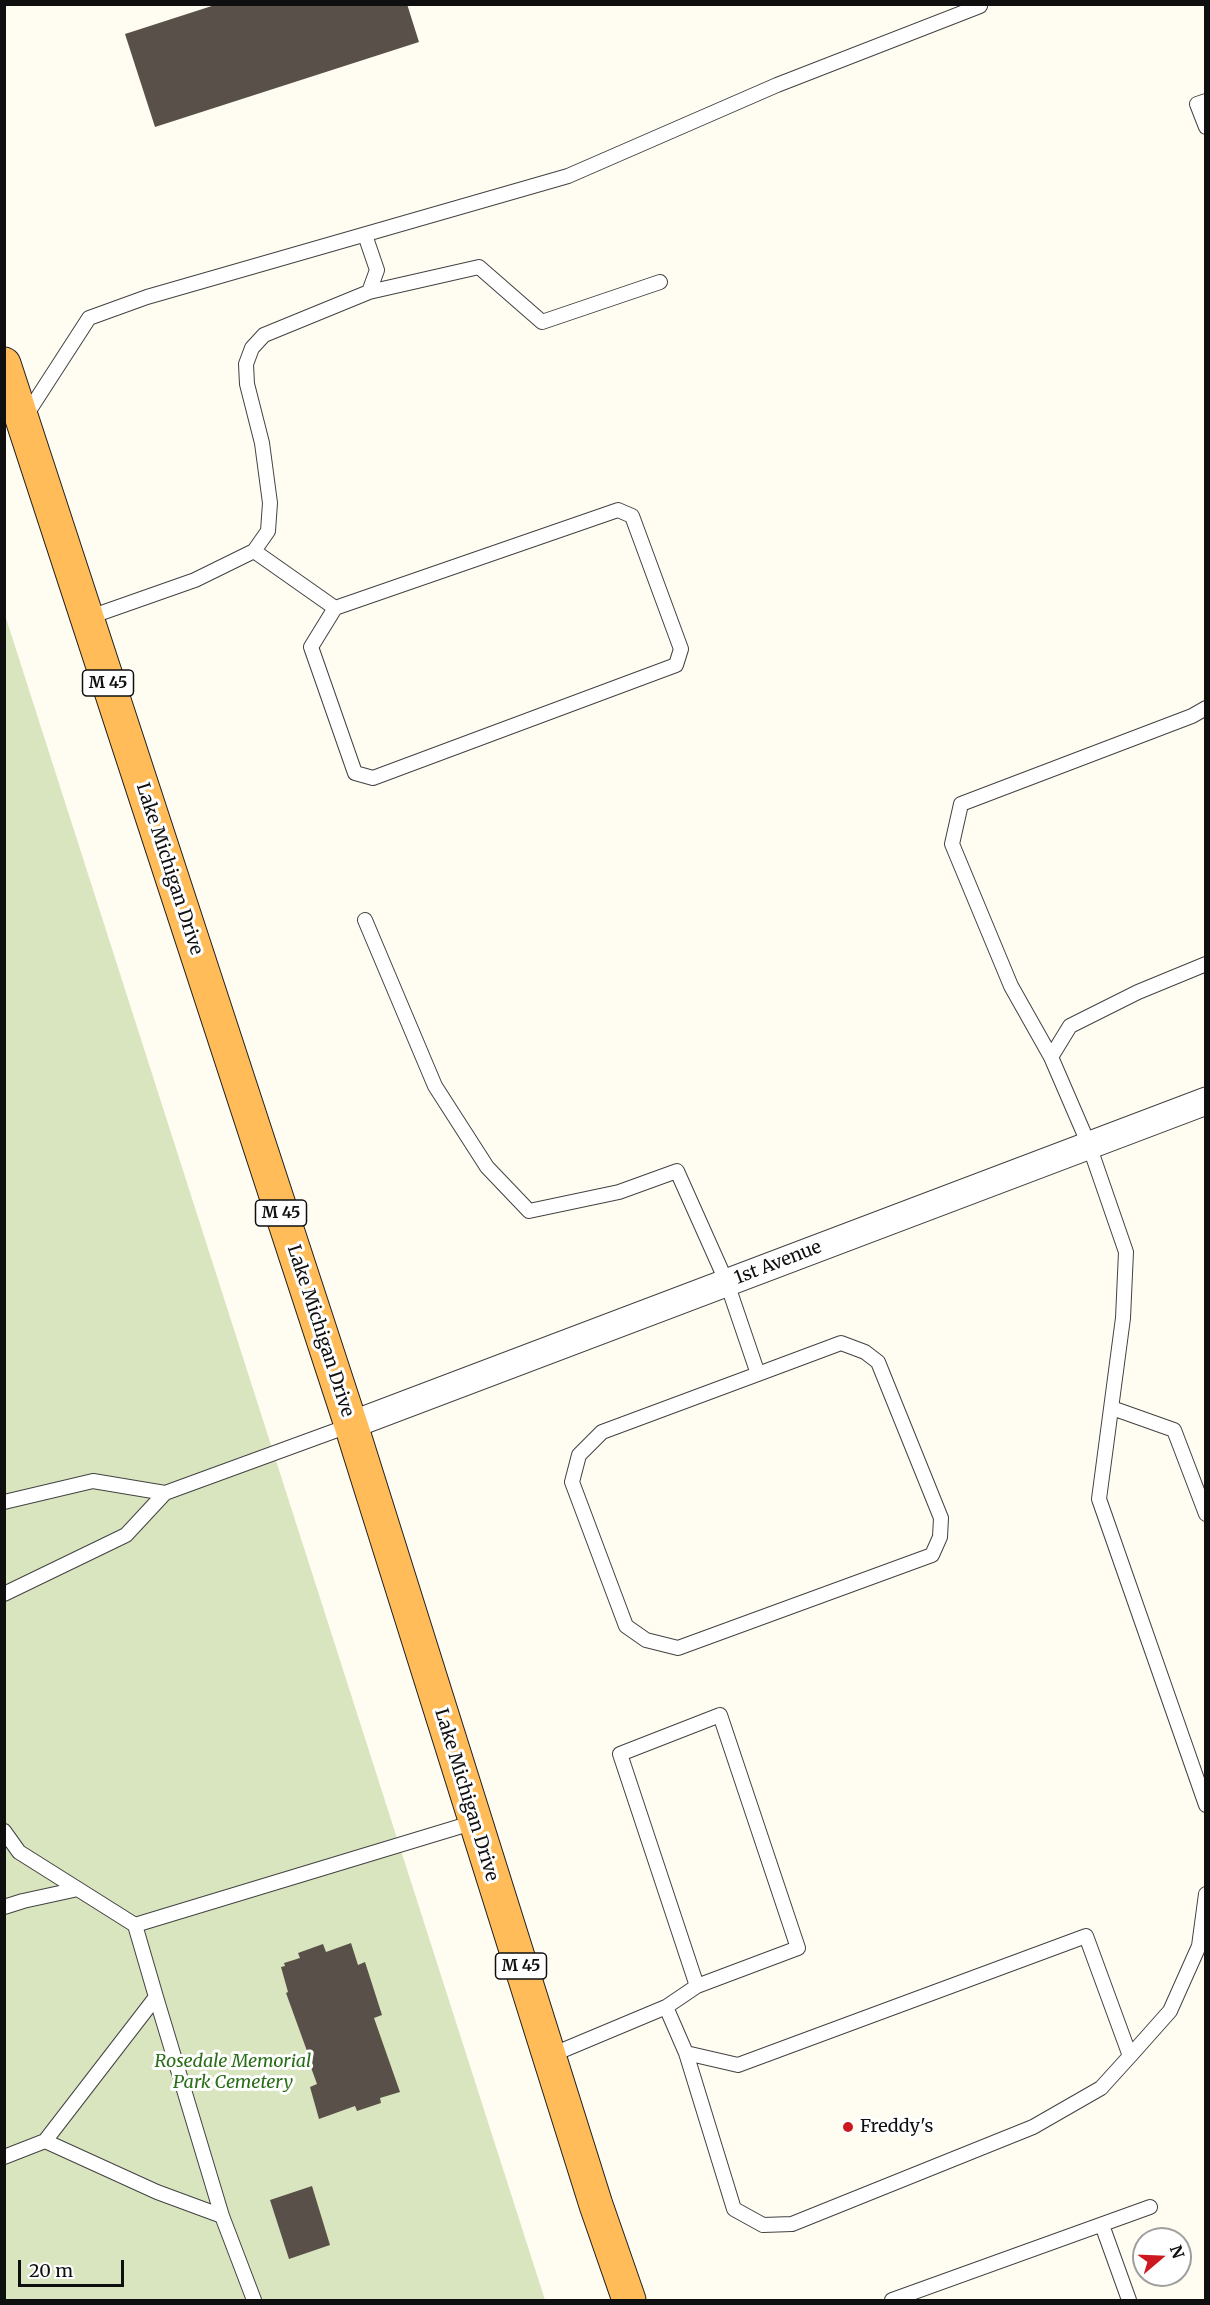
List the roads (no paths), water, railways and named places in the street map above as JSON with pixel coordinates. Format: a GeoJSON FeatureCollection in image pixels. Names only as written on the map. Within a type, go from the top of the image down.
{"type":"FeatureCollection","features":[{"type":"Feature","properties":{"kind":"highway","name":"Lake Michigan Drive"},"geometry":{"type":"LineString","coordinates":[[4,364],[14,425],[87,618],[351,1425],[549,2056],[629,2301]]}},
{"type":"Feature","properties":{"kind":"street","name":"1st Avenue"},"geometry":{"type":"LineString","coordinates":[[351,1425],[1206,1101]]}},
{"type":"Feature","properties":{"kind":"lane"},"geometry":{"type":"LineString","coordinates":[[14,425],[89,318],[147,297],[568,176],[777,85],[980,6]]}},
{"type":"Feature","properties":{"kind":"lane"},"geometry":{"type":"LineString","coordinates":[[1206,101],[1197,104],[1206,127]]}},
{"type":"Feature","properties":{"kind":"lane"},"geometry":{"type":"LineString","coordinates":[[365,235],[377,270],[369,292]]}},
{"type":"Feature","properties":{"kind":"lane"},"geometry":{"type":"LineString","coordinates":[[87,618],[195,580],[254,550],[268,531],[270,503],[262,443],[247,384],[246,364],[252,348],[264,335],[369,292],[479,267],[542,322],[660,282]]}},
{"type":"Feature","properties":{"kind":"lane"},"geometry":{"type":"LineString","coordinates":[[618,510],[632,516],[681,649],[676,665],[373,778],[355,773],[311,646],[335,608],[618,510]]}},
{"type":"Feature","properties":{"kind":"lane"},"geometry":{"type":"LineString","coordinates":[[254,550],[335,608]]}},
{"type":"Feature","properties":{"kind":"lane"},"geometry":{"type":"LineString","coordinates":[[1206,708],[1192,716],[961,804],[952,844],[1011,986],[1051,1057],[1089,1145],[1126,1252],[1123,1318],[1099,1499],[1206,1803]]}},
{"type":"Feature","properties":{"kind":"lane"},"geometry":{"type":"LineString","coordinates":[[365,920],[435,1086],[487,1167],[529,1212],[619,1192],[677,1171],[727,1283],[758,1374]]}},
{"type":"Feature","properties":{"kind":"lane"},"geometry":{"type":"LineString","coordinates":[[1051,1057],[1070,1026],[1138,992],[1206,964]]}},
{"type":"Feature","properties":{"kind":"lane"},"geometry":{"type":"LineString","coordinates":[[841,1343],[865,1352],[878,1362],[941,1518],[940,1537],[932,1555],[678,1648],[646,1640],[626,1626],[572,1482],[579,1455],[602,1432],[758,1374],[841,1343]]}},
{"type":"Feature","properties":{"kind":"lane"},"geometry":{"type":"LineString","coordinates":[[1112,1408],[1174,1430],[1206,1514]]}},
{"type":"Feature","properties":{"kind":"lane"},"geometry":{"type":"LineString","coordinates":[[4,1594],[126,1535],[165,1493],[351,1425]]}},
{"type":"Feature","properties":{"kind":"lane"},"geometry":{"type":"LineString","coordinates":[[4,1502],[93,1481],[165,1493]]}},
{"type":"Feature","properties":{"kind":"lane"},"geometry":{"type":"LineString","coordinates":[[549,2056],[666,2007],[697,1986],[798,1948],[720,1715],[621,1754],[697,1986]]}},
{"type":"Feature","properties":{"kind":"lane"},"geometry":{"type":"LineString","coordinates":[[135,1925],[475,1822]]}},
{"type":"Feature","properties":{"kind":"lane"},"geometry":{"type":"LineString","coordinates":[[4,1831],[19,1852],[135,1925],[222,2217],[254,2301]]}},
{"type":"Feature","properties":{"kind":"lane"},"geometry":{"type":"LineString","coordinates":[[4,1907],[78,1889]]}},
{"type":"Feature","properties":{"kind":"lane"},"geometry":{"type":"LineString","coordinates":[[666,2007],[686,2053],[734,2209],[763,2225],[792,2224],[1033,2127],[1101,2088],[1170,2011],[1199,1946],[1206,1894]]}},
{"type":"Feature","properties":{"kind":"lane"},"geometry":{"type":"LineString","coordinates":[[686,2053],[738,2065],[1086,1936],[1130,2056]]}},
{"type":"Feature","properties":{"kind":"lane"},"geometry":{"type":"LineString","coordinates":[[4,2157],[45,2141],[156,1997]]}},
{"type":"Feature","properties":{"kind":"lane"},"geometry":{"type":"LineString","coordinates":[[45,2141],[157,2192],[222,2217]]}},
{"type":"Feature","properties":{"kind":"lane"},"geometry":{"type":"LineString","coordinates":[[892,2301],[1150,2207]]}},
{"type":"Feature","properties":{"kind":"lane"},"geometry":{"type":"LineString","coordinates":[[1102,2225],[1129,2301]]}},
{"type":"Feature","properties":{"kind":"place","name":"Freddy's"},"geometry":{"type":"Point","coordinates":[848,2127]}},
{"type":"Feature","properties":{"kind":"park label","name":"Rosedale Memorial Park Cemetery"},"geometry":{"type":"Point","coordinates":[233,2072]}}]}
